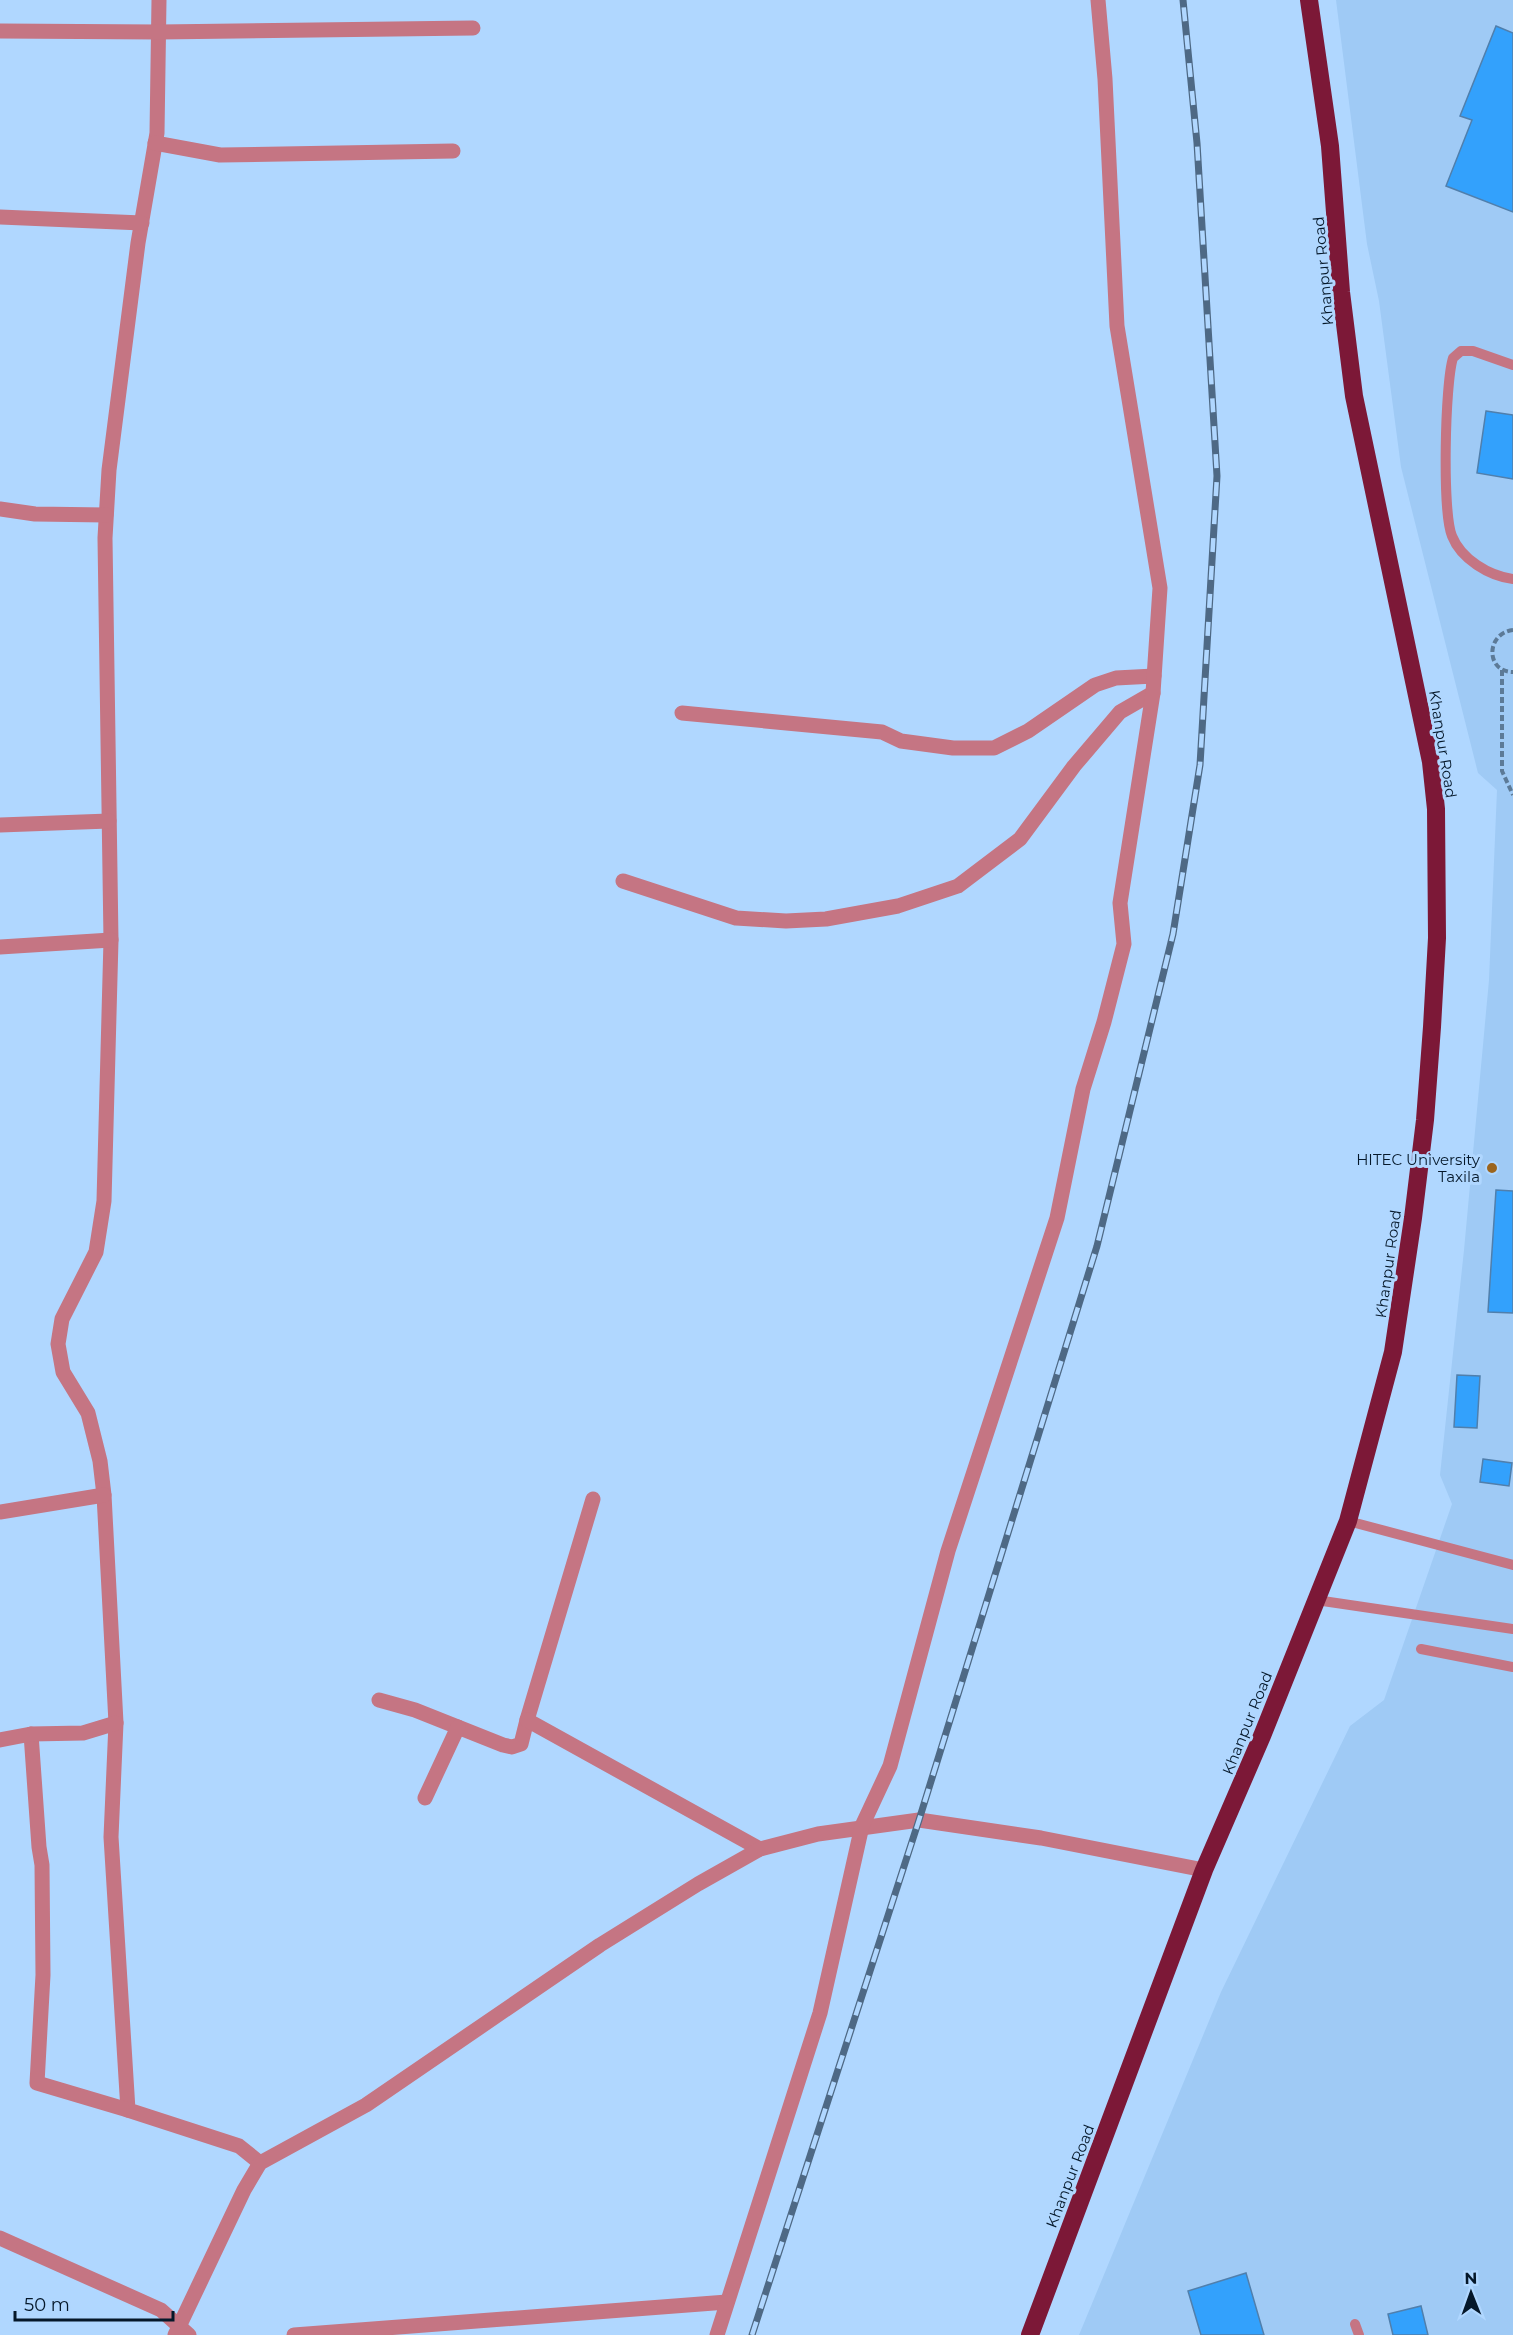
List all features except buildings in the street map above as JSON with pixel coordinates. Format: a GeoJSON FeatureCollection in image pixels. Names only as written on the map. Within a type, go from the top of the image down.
{"type":"FeatureCollection","features":[{"type":"Feature","properties":{"kind":"highway","name":"Khanpur Road"},"geometry":{"type":"LineString","coordinates":[[1030,2335],[1204,1870],[1262,1736],[1348,1521],[1394,1352],[1425,1120],[1437,938],[1436,809],[1431,762],[1354,396],[1341,292],[1330,146],[1309,0]]}},
{"type":"Feature","properties":{"kind":"street"},"geometry":{"type":"LineString","coordinates":[[128,2110],[111,1837],[116,1723],[104,1495],[100,1461],[88,1413],[63,1372],[58,1344],[62,1319],[96,1252],[104,1202],[111,940],[106,515],[109,470],[155,143],[158,105],[159,0]]}},
{"type":"Feature","properties":{"kind":"street"},"geometry":{"type":"LineString","coordinates":[[717,2335],[820,2013],[862,1826],[890,1766],[948,1551],[1057,1218],[1083,1089],[1104,1022],[1124,944],[1120,903],[1153,693],[1160,588],[1117,326],[1105,79],[1098,0]]}},
{"type":"Feature","properties":{"kind":"street"},"geometry":{"type":"LineString","coordinates":[[0,32],[159,33],[473,28]]}},
{"type":"Feature","properties":{"kind":"street"},"geometry":{"type":"LineString","coordinates":[[155,143],[220,155],[453,151]]}},
{"type":"Feature","properties":{"kind":"street"},"geometry":{"type":"LineString","coordinates":[[0,217],[142,223]]}},
{"type":"Feature","properties":{"kind":"street"},"geometry":{"type":"LineString","coordinates":[[0,509],[35,513],[106,515]]}},
{"type":"Feature","properties":{"kind":"street"},"geometry":{"type":"LineString","coordinates":[[682,713],[882,732],[901,741],[953,748],[994,748],[1028,731],[1095,685],[1116,678],[1154,676]]}},
{"type":"Feature","properties":{"kind":"street"},"geometry":{"type":"LineString","coordinates":[[623,881],[736,918],[786,921],[826,919],[898,906],[958,886],[1020,839],[1074,766],[1120,712],[1153,693]]}},
{"type":"Feature","properties":{"kind":"street"},"geometry":{"type":"LineString","coordinates":[[0,825],[109,821]]}},
{"type":"Feature","properties":{"kind":"street"},"geometry":{"type":"LineString","coordinates":[[0,947],[111,940]]}},
{"type":"Feature","properties":{"kind":"street"},"geometry":{"type":"LineString","coordinates":[[0,1512],[104,1495]]}},
{"type":"Feature","properties":{"kind":"street"},"geometry":{"type":"LineString","coordinates":[[379,1700],[415,1710],[503,1745],[521,1744],[593,1499]]}},
{"type":"Feature","properties":{"kind":"street"},"geometry":{"type":"LineString","coordinates":[[527,1720],[760,1849]]}},
{"type":"Feature","properties":{"kind":"street"},"geometry":{"type":"LineString","coordinates":[[0,1740],[31,1734],[83,1733],[116,1723]]}},
{"type":"Feature","properties":{"kind":"street"},"geometry":{"type":"LineString","coordinates":[[425,1798],[458,1727]]}},
{"type":"Feature","properties":{"kind":"street"},"geometry":{"type":"LineString","coordinates":[[31,1734],[42,1865],[43,1975],[38,2083],[239,2146],[260,2163]]}},
{"type":"Feature","properties":{"kind":"street"},"geometry":{"type":"LineString","coordinates":[[0,2238],[161,2310],[181,2332],[243,2190],[260,2163],[366,2105],[600,1945],[698,1884],[760,1849],[818,1834],[862,1826],[919,1820],[1041,1838],[1204,1870]]}},
{"type":"Feature","properties":{"kind":"street"},"geometry":{"type":"LineString","coordinates":[[294,2335],[727,2302]]}},
{"type":"Feature","properties":{"kind":"lane"},"geometry":{"type":"LineString","coordinates":[[1513,365],[1473,351],[1461,351],[1453,358],[1449,381],[1446,511],[1452,537],[1462,552],[1478,567],[1513,579]]}},
{"type":"Feature","properties":{"kind":"lane"},"geometry":{"type":"LineString","coordinates":[[1348,1521],[1513,1565]]}},
{"type":"Feature","properties":{"kind":"lane"},"geometry":{"type":"LineString","coordinates":[[1316,1600],[1513,1629]]}},
{"type":"Feature","properties":{"kind":"lane"},"geometry":{"type":"LineString","coordinates":[[1421,1649],[1513,1667]]}},
{"type":"Feature","properties":{"kind":"path"},"geometry":{"type":"LineString","coordinates":[[1513,630],[1500,634],[1494,640],[1491,648],[1492,657],[1502,670],[1502,771],[1513,792]]}},
{"type":"Feature","properties":{"kind":"path"},"geometry":{"type":"LineString","coordinates":[[1502,670],[1513,672]]}},
{"type":"Feature","properties":{"kind":"shaded area","name":"HITEC University Taxila"},"geometry":{"type":"Polygon","coordinates":[[[1336,0],[1513,0],[1513,2335],[1079,2335],[1221,1992],[1350,1726],[1384,1700],[1452,1504],[1440,1475],[1489,980],[1497,790],[1478,773],[1401,467],[1379,301],[1367,244],[1336,0]]]}},
{"type":"Feature","properties":{"kind":"railway"},"geometry":{"type":"LineString","coordinates":[[752,2335],[919,1820],[1097,1246],[1173,934],[1200,765],[1217,476],[1197,143],[1183,0]]}},
{"type":"Feature","properties":{"kind":"place","name":"HITEC University Taxila"},"geometry":{"type":"Point","coordinates":[1492,1168]}}]}
